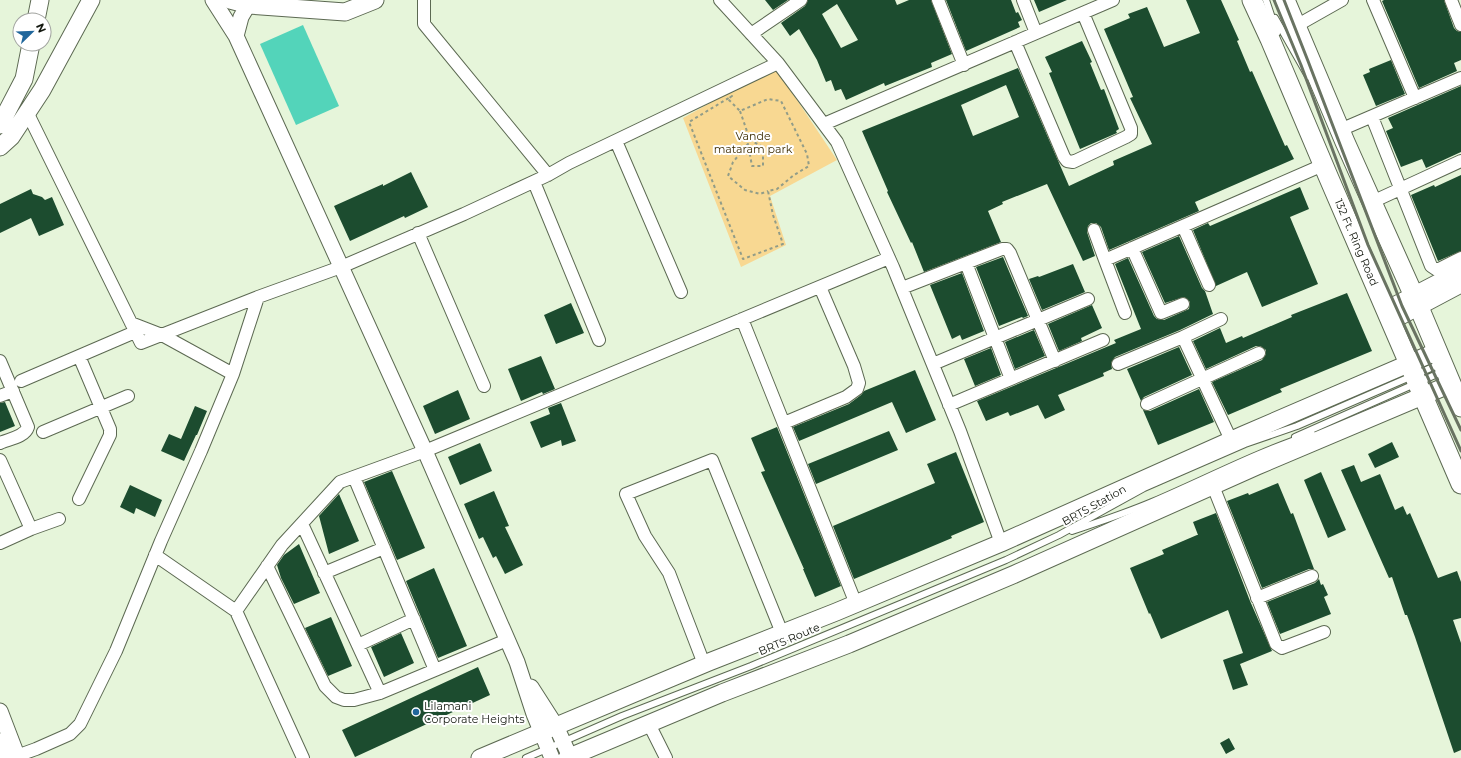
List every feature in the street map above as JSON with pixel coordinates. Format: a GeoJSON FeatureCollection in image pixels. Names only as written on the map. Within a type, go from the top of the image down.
{"type":"FeatureCollection","features":[{"type":"Feature","properties":{"kind":"main road"},"geometry":{"type":"LineString","coordinates":[[38,12],[40,0]]}},
{"type":"Feature","properties":{"kind":"main road"},"geometry":{"type":"LineString","coordinates":[[0,146],[11,137],[42,90],[91,0]]}},
{"type":"Feature","properties":{"kind":"main road"},"geometry":{"type":"LineString","coordinates":[[230,0],[345,12],[375,0]]}},
{"type":"Feature","properties":{"kind":"main road"},"geometry":{"type":"LineString","coordinates":[[332,0],[344,2],[349,0]]}},
{"type":"Feature","properties":{"kind":"main road"},"geometry":{"type":"LineString","coordinates":[[1267,1],[1296,26],[1342,136],[1417,302],[1461,407]]}},
{"type":"Feature","properties":{"kind":"main road","name":"132 Ft. Ring Road"},"geometry":{"type":"LineString","coordinates":[[1267,1],[1270,39],[1461,484]]}},
{"type":"Feature","properties":{"kind":"main road"},"geometry":{"type":"LineString","coordinates":[[1,124],[24,79],[29,52]]}},
{"type":"Feature","properties":{"kind":"main road"},"geometry":{"type":"LineString","coordinates":[[480,758],[547,746],[559,733],[704,664],[856,604],[1002,543],[1230,440],[1416,379],[1444,367]]}},
{"type":"Feature","properties":{"kind":"main road"},"geometry":{"type":"LineString","coordinates":[[568,758],[722,693],[849,644],[1015,574],[1387,410],[1416,379],[1444,367]]}},
{"type":"Feature","properties":{"kind":"street"},"geometry":{"type":"LineString","coordinates":[[213,0],[236,36],[425,451],[517,662],[547,746]]}},
{"type":"Feature","properties":{"kind":"street"},"geometry":{"type":"LineString","coordinates":[[424,0],[424,24],[548,175]]}},
{"type":"Feature","properties":{"kind":"street"},"geometry":{"type":"LineString","coordinates":[[720,0],[778,63],[837,142],[890,258],[950,405],[1002,543]]}},
{"type":"Feature","properties":{"kind":"street"},"geometry":{"type":"LineString","coordinates":[[751,34],[801,0]]}},
{"type":"Feature","properties":{"kind":"street"},"geometry":{"type":"LineString","coordinates":[[938,0],[964,65]]}},
{"type":"Feature","properties":{"kind":"street"},"geometry":{"type":"LineString","coordinates":[[1024,0],[1036,33]]}},
{"type":"Feature","properties":{"kind":"street"},"geometry":{"type":"LineString","coordinates":[[824,124],[1113,0]]}},
{"type":"Feature","properties":{"kind":"street"},"geometry":{"type":"LineString","coordinates":[[1296,26],[1342,0]]}},
{"type":"Feature","properties":{"kind":"street"},"geometry":{"type":"LineString","coordinates":[[1451,0],[1461,25]]}},
{"type":"Feature","properties":{"kind":"street"},"geometry":{"type":"LineString","coordinates":[[1376,1],[1415,98]]}},
{"type":"Feature","properties":{"kind":"street"},"geometry":{"type":"LineString","coordinates":[[236,36],[241,18],[250,2]]}},
{"type":"Feature","properties":{"kind":"street"},"geometry":{"type":"LineString","coordinates":[[1015,42],[1064,157],[1067,161],[1073,162],[1131,134],[1131,128],[1083,13]]}},
{"type":"Feature","properties":{"kind":"street"},"geometry":{"type":"LineString","coordinates":[[162,335],[258,297],[341,267],[534,182],[570,163],[778,63]]}},
{"type":"Feature","properties":{"kind":"street"},"geometry":{"type":"LineString","coordinates":[[1342,136],[1372,117],[1461,78]]}},
{"type":"Feature","properties":{"kind":"street"},"geometry":{"type":"LineString","coordinates":[[27,112],[133,327]]}},
{"type":"Feature","properties":{"kind":"street"},"geometry":{"type":"LineString","coordinates":[[1372,117],[1431,266],[1437,270],[1461,258]]}},
{"type":"Feature","properties":{"kind":"street"},"geometry":{"type":"LineString","coordinates":[[616,141],[681,292]]}},
{"type":"Feature","properties":{"kind":"street"},"geometry":{"type":"LineString","coordinates":[[1105,260],[1182,226],[1321,160]]}},
{"type":"Feature","properties":{"kind":"street"},"geometry":{"type":"LineString","coordinates":[[1372,202],[1461,161]]}},
{"type":"Feature","properties":{"kind":"street"},"geometry":{"type":"LineString","coordinates":[[534,182],[599,340]]}},
{"type":"Feature","properties":{"kind":"street"},"geometry":{"type":"LineString","coordinates":[[1182,226],[1208,285]]}},
{"type":"Feature","properties":{"kind":"street"},"geometry":{"type":"LineString","coordinates":[[1094,230],[1125,313]]}},
{"type":"Feature","properties":{"kind":"street"},"geometry":{"type":"LineString","coordinates":[[418,233],[484,386]]}},
{"type":"Feature","properties":{"kind":"street"},"geometry":{"type":"LineString","coordinates":[[1132,248],[1161,313],[1183,304]]}},
{"type":"Feature","properties":{"kind":"street"},"geometry":{"type":"LineString","coordinates":[[902,288],[1002,249],[1007,249],[1055,361]]}},
{"type":"Feature","properties":{"kind":"street"},"geometry":{"type":"LineString","coordinates":[[236,611],[282,545],[340,482],[425,451],[890,258]]}},
{"type":"Feature","properties":{"kind":"street"},"geometry":{"type":"LineString","coordinates":[[966,263],[1011,379]]}},
{"type":"Feature","properties":{"kind":"street"},"geometry":{"type":"LineString","coordinates":[[1417,302],[1461,270]]}},
{"type":"Feature","properties":{"kind":"street"},"geometry":{"type":"LineString","coordinates":[[1388,316],[1417,302],[1461,285]]}},
{"type":"Feature","properties":{"kind":"street"},"geometry":{"type":"LineString","coordinates":[[784,423],[846,397],[857,389],[859,383],[854,366],[820,287]]}},
{"type":"Feature","properties":{"kind":"street"},"geometry":{"type":"LineString","coordinates":[[13,758],[70,734],[80,724],[116,651],[155,555],[233,374],[258,297]]}},
{"type":"Feature","properties":{"kind":"street"},"geometry":{"type":"LineString","coordinates":[[933,364],[1088,298]]}},
{"type":"Feature","properties":{"kind":"street"},"geometry":{"type":"LineString","coordinates":[[742,319],[856,604]]}},
{"type":"Feature","properties":{"kind":"street"},"geometry":{"type":"LineString","coordinates":[[1118,364],[1183,337],[1221,319]]}},
{"type":"Feature","properties":{"kind":"street"},"geometry":{"type":"LineString","coordinates":[[21,381],[79,356],[133,327],[162,335],[233,374]]}},
{"type":"Feature","properties":{"kind":"street"},"geometry":{"type":"LineString","coordinates":[[1183,337],[1230,440]]}},
{"type":"Feature","properties":{"kind":"street"},"geometry":{"type":"LineString","coordinates":[[950,405],[1103,340]]}},
{"type":"Feature","properties":{"kind":"street"},"geometry":{"type":"LineString","coordinates":[[1147,404],[1259,353]]}},
{"type":"Feature","properties":{"kind":"street"},"geometry":{"type":"LineString","coordinates":[[79,356],[110,429],[110,435],[79,499]]}},
{"type":"Feature","properties":{"kind":"street"},"geometry":{"type":"LineString","coordinates":[[0,361],[28,426],[27,431],[23,434],[0,443]]}},
{"type":"Feature","properties":{"kind":"street"},"geometry":{"type":"LineString","coordinates":[[0,396],[13,391]]}},
{"type":"Feature","properties":{"kind":"street"},"geometry":{"type":"LineString","coordinates":[[43,432],[128,396]]}},
{"type":"Feature","properties":{"kind":"street"},"geometry":{"type":"LineString","coordinates":[[0,460],[6,487],[31,530]]}},
{"type":"Feature","properties":{"kind":"street"},"geometry":{"type":"LineString","coordinates":[[704,664],[669,573],[644,536],[626,494],[705,462],[712,460],[782,633]]}},
{"type":"Feature","properties":{"kind":"street"},"geometry":{"type":"LineString","coordinates":[[354,477],[435,670]]}},
{"type":"Feature","properties":{"kind":"street"},"geometry":{"type":"LineString","coordinates":[[1213,486],[1276,644],[1282,648],[1324,632]]}},
{"type":"Feature","properties":{"kind":"street"},"geometry":{"type":"LineString","coordinates":[[0,543],[59,519]]}},
{"type":"Feature","properties":{"kind":"street"},"geometry":{"type":"LineString","coordinates":[[302,524],[380,693]]}},
{"type":"Feature","properties":{"kind":"street"},"geometry":{"type":"LineString","coordinates":[[324,573],[384,548]]}},
{"type":"Feature","properties":{"kind":"street"},"geometry":{"type":"LineString","coordinates":[[155,555],[236,611],[303,758]]}},
{"type":"Feature","properties":{"kind":"street"},"geometry":{"type":"LineString","coordinates":[[267,566],[325,686],[336,697],[344,700],[354,700],[380,693],[507,640]]}},
{"type":"Feature","properties":{"kind":"street"},"geometry":{"type":"LineString","coordinates":[[1258,598],[1312,576]]}},
{"type":"Feature","properties":{"kind":"street"},"geometry":{"type":"LineString","coordinates":[[358,645],[414,619]]}},
{"type":"Feature","properties":{"kind":"street"},"geometry":{"type":"LineString","coordinates":[[517,662],[559,733],[568,758]]}},
{"type":"Feature","properties":{"kind":"street"},"geometry":{"type":"LineString","coordinates":[[0,711],[13,758]]}},
{"type":"Feature","properties":{"kind":"street"},"geometry":{"type":"LineString","coordinates":[[649,724],[666,758]]}},
{"type":"Feature","properties":{"kind":"street"},"geometry":{"type":"LineString","coordinates":[[0,741],[13,758]]}},
{"type":"Feature","properties":{"kind":"lane"},"geometry":{"type":"LineString","coordinates":[[1267,1],[1280,42]]}},
{"type":"Feature","properties":{"kind":"lane"},"geometry":{"type":"LineString","coordinates":[[1267,1],[1310,80]]}},
{"type":"Feature","properties":{"kind":"lane"},"geometry":{"type":"LineString","coordinates":[[1285,57],[1321,160]]}},
{"type":"Feature","properties":{"kind":"lane"},"geometry":{"type":"LineString","coordinates":[[1318,94],[1342,136]]}},
{"type":"Feature","properties":{"kind":"lane"},"geometry":{"type":"LineString","coordinates":[[1285,443],[1302,433],[1416,379]]}},
{"type":"Feature","properties":{"kind":"lane","name":"BRTS Station"},"geometry":{"type":"LineString","coordinates":[[1059,535],[1144,488],[1245,444],[1297,426],[1416,379]]}},
{"type":"Feature","properties":{"kind":"lane"},"geometry":{"type":"LineString","coordinates":[[1285,443],[1387,410]]}},
{"type":"Feature","properties":{"kind":"lane","name":"BRTS Station"},"geometry":{"type":"LineString","coordinates":[[1059,535],[1153,502],[1285,443]]}},
{"type":"Feature","properties":{"kind":"lane","name":"BRTS Route"},"geometry":{"type":"LineString","coordinates":[[559,733],[751,666],[1006,560],[1059,535]]}},
{"type":"Feature","properties":{"kind":"lane"},"geometry":{"type":"LineString","coordinates":[[526,758],[547,746]]}},
{"type":"Feature","properties":{"kind":"path"},"geometry":{"type":"LineString","coordinates":[[740,111],[768,99],[781,101],[807,154],[809,166],[776,188],[768,191],[760,194],[744,190],[728,176],[733,162],[748,144],[752,166],[763,166],[764,156],[761,146],[750,140],[740,111],[728,99],[732,96],[688,122],[732,228],[743,259],[782,244],[768,191]]}},
{"type":"Feature","properties":{"kind":"green space","name":"Vande mataram park"},"geometry":{"type":"Polygon","coordinates":[[[775,67],[837,160],[770,196],[786,245],[741,267],[683,118],[775,67]]]}},
{"type":"Feature","properties":{"kind":"water"},"geometry":{"type":"Polygon","coordinates":[[[303,25],[339,106],[296,125],[260,44],[303,25]]]}},
{"type":"Feature","properties":{"kind":"building"},"geometry":{"type":"Polygon","coordinates":[[[765,0],[788,0],[773,10],[765,0]]]}},
{"type":"Feature","properties":{"kind":"building"},"geometry":{"type":"Polygon","coordinates":[[[808,0],[895,0],[897,5],[909,0],[931,0],[952,54],[931,63],[932,67],[885,86],[884,83],[846,100],[841,89],[835,91],[831,80],[826,82],[817,60],[799,29],[790,36],[781,23],[805,6],[808,0]],[[837,4],[822,14],[841,48],[858,40],[837,4]]]}},
{"type":"Feature","properties":{"kind":"building"},"geometry":{"type":"Polygon","coordinates":[[[946,0],[1011,0],[1016,13],[1018,12],[1022,20],[1018,22],[1020,27],[966,51],[946,0]]]}},
{"type":"Feature","properties":{"kind":"building"},"geometry":{"type":"Polygon","coordinates":[[[1034,0],[1067,0],[1039,12],[1034,0]]]}},
{"type":"Feature","properties":{"kind":"building"},"geometry":{"type":"Polygon","coordinates":[[[1186,0],[1221,0],[1239,40],[1237,41],[1250,72],[1252,71],[1285,146],[1287,145],[1294,159],[1195,202],[1199,211],[1109,250],[1101,227],[1096,223],[1091,223],[1088,226],[1087,232],[1095,256],[1083,261],[1047,184],[1002,202],[1003,204],[988,211],[1001,242],[924,272],[912,242],[911,243],[887,192],[888,191],[862,131],[1018,68],[1069,186],[1114,165],[1113,161],[1152,144],[1130,98],[1133,97],[1104,29],[1130,18],[1128,14],[1147,7],[1164,47],[1200,33],[1186,0]],[[1006,85],[961,105],[973,136],[1019,117],[1006,85]]]}},
{"type":"Feature","properties":{"kind":"building"},"geometry":{"type":"Polygon","coordinates":[[[1444,0],[1454,28],[1461,32],[1461,60],[1454,63],[1457,71],[1419,88],[1382,1],[1444,0]]]}},
{"type":"Feature","properties":{"kind":"building"},"geometry":{"type":"Polygon","coordinates":[[[1082,41],[1092,62],[1090,63],[1101,90],[1104,89],[1119,129],[1116,131],[1117,133],[1080,149],[1049,73],[1052,72],[1045,57],[1082,41]]]}},
{"type":"Feature","properties":{"kind":"building"},"geometry":{"type":"Polygon","coordinates":[[[1391,60],[1405,94],[1376,106],[1363,75],[1370,72],[1369,69],[1391,60]]]}},
{"type":"Feature","properties":{"kind":"building"},"geometry":{"type":"Polygon","coordinates":[[[1461,86],[1461,152],[1426,168],[1422,159],[1401,167],[1386,131],[1393,128],[1388,118],[1461,86]]]}},
{"type":"Feature","properties":{"kind":"building"},"geometry":{"type":"Polygon","coordinates":[[[411,172],[428,207],[405,218],[404,216],[350,241],[334,206],[383,184],[383,186],[411,172]]]}},
{"type":"Feature","properties":{"kind":"building"},"geometry":{"type":"Polygon","coordinates":[[[1461,175],[1461,251],[1438,261],[1411,195],[1434,185],[1435,187],[1461,175]]]}},
{"type":"Feature","properties":{"kind":"building"},"geometry":{"type":"Polygon","coordinates":[[[1300,187],[1309,209],[1290,217],[1318,284],[1262,307],[1247,272],[1216,286],[1193,230],[1208,223],[1210,226],[1300,187]]]}},
{"type":"Feature","properties":{"kind":"building"},"geometry":{"type":"Polygon","coordinates":[[[31,189],[33,194],[42,197],[45,200],[52,197],[64,225],[39,236],[31,218],[0,233],[0,204],[31,189]]]}},
{"type":"Feature","properties":{"kind":"building"},"geometry":{"type":"Polygon","coordinates":[[[1179,236],[1202,288],[1205,291],[1213,314],[1180,330],[1115,357],[1111,363],[1112,369],[1103,373],[1104,376],[1058,395],[1065,410],[1045,419],[1038,405],[1010,416],[1008,412],[986,421],[977,401],[1116,343],[1114,340],[1141,329],[1115,264],[1128,258],[1154,316],[1157,319],[1164,320],[1189,309],[1190,302],[1184,297],[1165,303],[1142,252],[1179,236]]]}},
{"type":"Feature","properties":{"kind":"building"},"geometry":{"type":"Polygon","coordinates":[[[1003,257],[1028,316],[999,326],[976,267],[1003,257]]]}},
{"type":"Feature","properties":{"kind":"building"},"geometry":{"type":"Polygon","coordinates":[[[1073,264],[1085,292],[1042,310],[1029,279],[1039,277],[1073,264]]]}},
{"type":"Feature","properties":{"kind":"building"},"geometry":{"type":"Polygon","coordinates":[[[962,273],[984,331],[962,340],[960,335],[952,339],[930,285],[962,273]]]}},
{"type":"Feature","properties":{"kind":"building"},"geometry":{"type":"Polygon","coordinates":[[[1347,293],[1372,351],[1280,389],[1282,392],[1228,415],[1212,382],[1262,360],[1266,354],[1266,350],[1260,346],[1256,346],[1206,369],[1193,341],[1220,328],[1226,343],[1242,336],[1243,338],[1292,317],[1291,315],[1347,293]]]}},
{"type":"Feature","properties":{"kind":"building"},"geometry":{"type":"Polygon","coordinates":[[[571,303],[584,333],[556,344],[544,315],[571,303]]]}},
{"type":"Feature","properties":{"kind":"building"},"geometry":{"type":"Polygon","coordinates":[[[1092,305],[1102,328],[1081,338],[1082,341],[1059,351],[1048,324],[1092,305]]]}},
{"type":"Feature","properties":{"kind":"building"},"geometry":{"type":"Polygon","coordinates":[[[1034,330],[1045,356],[1015,369],[1005,342],[1034,330]]]}},
{"type":"Feature","properties":{"kind":"building"},"geometry":{"type":"Polygon","coordinates":[[[1179,347],[1192,375],[1144,397],[1141,401],[1127,369],[1179,347]]]}},
{"type":"Feature","properties":{"kind":"building"},"geometry":{"type":"Polygon","coordinates":[[[991,348],[1001,375],[975,386],[964,359],[991,348]]]}},
{"type":"Feature","properties":{"kind":"building"},"geometry":{"type":"Polygon","coordinates":[[[541,356],[555,389],[543,394],[542,392],[521,401],[508,369],[541,356]]]}},
{"type":"Feature","properties":{"kind":"building"},"geometry":{"type":"Polygon","coordinates":[[[915,370],[936,420],[906,433],[892,402],[799,441],[793,427],[849,404],[864,391],[915,370]]]}},
{"type":"Feature","properties":{"kind":"building"},"geometry":{"type":"Polygon","coordinates":[[[1199,389],[1214,422],[1158,445],[1143,410],[1150,411],[1199,389]]]}},
{"type":"Feature","properties":{"kind":"building"},"geometry":{"type":"Polygon","coordinates":[[[458,390],[470,419],[435,434],[423,406],[458,390]]]}},
{"type":"Feature","properties":{"kind":"building"},"geometry":{"type":"Polygon","coordinates":[[[5,402],[15,426],[0,432],[0,403],[5,402]]]}},
{"type":"Feature","properties":{"kind":"building"},"geometry":{"type":"Polygon","coordinates":[[[561,403],[576,441],[562,446],[561,440],[541,448],[530,422],[550,414],[548,408],[561,403]]]}},
{"type":"Feature","properties":{"kind":"building"},"geometry":{"type":"Polygon","coordinates":[[[195,406],[207,411],[184,461],[161,451],[169,434],[181,439],[195,406]]]}},
{"type":"Feature","properties":{"kind":"building"},"geometry":{"type":"Polygon","coordinates":[[[777,427],[841,586],[815,597],[761,472],[765,471],[751,438],[777,427]]]}},
{"type":"Feature","properties":{"kind":"building"},"geometry":{"type":"Polygon","coordinates":[[[889,431],[898,450],[816,484],[808,464],[889,431]]]}},
{"type":"Feature","properties":{"kind":"building"},"geometry":{"type":"Polygon","coordinates":[[[1392,442],[1399,457],[1375,468],[1368,454],[1392,442]]]}},
{"type":"Feature","properties":{"kind":"building"},"geometry":{"type":"Polygon","coordinates":[[[480,443],[492,471],[460,485],[448,457],[480,443]]]}},
{"type":"Feature","properties":{"kind":"building"},"geometry":{"type":"Polygon","coordinates":[[[956,452],[984,522],[951,536],[952,538],[854,579],[833,526],[935,483],[927,464],[956,452]]]}},
{"type":"Feature","properties":{"kind":"building"},"geometry":{"type":"Polygon","coordinates":[[[1354,465],[1361,482],[1380,474],[1395,510],[1403,506],[1407,515],[1410,513],[1438,578],[1457,571],[1461,582],[1461,618],[1453,620],[1461,643],[1461,750],[1454,753],[1415,637],[1407,615],[1405,615],[1392,577],[1389,578],[1341,470],[1354,465]]]}},
{"type":"Feature","properties":{"kind":"building"},"geometry":{"type":"Polygon","coordinates":[[[392,471],[425,548],[397,560],[364,482],[392,471]]]}},
{"type":"Feature","properties":{"kind":"building"},"geometry":{"type":"Polygon","coordinates":[[[1321,472],[1346,530],[1328,538],[1304,480],[1321,472]]]}},
{"type":"Feature","properties":{"kind":"building"},"geometry":{"type":"Polygon","coordinates":[[[1278,483],[1291,514],[1293,513],[1314,569],[1309,569],[1262,588],[1227,501],[1248,493],[1249,495],[1278,483]]]}},
{"type":"Feature","properties":{"kind":"building"},"geometry":{"type":"Polygon","coordinates":[[[130,485],[162,500],[155,517],[136,508],[134,514],[120,507],[130,485]]]}},
{"type":"Feature","properties":{"kind":"building"},"geometry":{"type":"Polygon","coordinates":[[[494,491],[509,526],[505,527],[523,565],[505,574],[496,556],[493,558],[483,537],[479,539],[464,504],[494,491]]]}},
{"type":"Feature","properties":{"kind":"building"},"geometry":{"type":"Polygon","coordinates":[[[339,494],[359,541],[329,554],[319,516],[339,494]]]}},
{"type":"Feature","properties":{"kind":"building"},"geometry":{"type":"Polygon","coordinates":[[[1216,513],[1250,601],[1272,651],[1240,664],[1248,685],[1233,690],[1223,660],[1243,653],[1228,610],[1161,639],[1130,568],[1164,554],[1162,550],[1198,535],[1193,522],[1216,513]]]}},
{"type":"Feature","properties":{"kind":"building"},"geometry":{"type":"Polygon","coordinates":[[[299,544],[320,593],[294,604],[281,578],[277,565],[284,555],[299,544]]]}},
{"type":"Feature","properties":{"kind":"building"},"geometry":{"type":"Polygon","coordinates":[[[434,568],[467,646],[438,658],[406,581],[434,568]]]}},
{"type":"Feature","properties":{"kind":"building"},"geometry":{"type":"Polygon","coordinates":[[[1319,579],[1328,595],[1324,597],[1331,614],[1280,634],[1267,602],[1315,583],[1319,579]]]}},
{"type":"Feature","properties":{"kind":"building"},"geometry":{"type":"Polygon","coordinates":[[[331,617],[352,666],[328,676],[305,628],[331,617]]]}},
{"type":"Feature","properties":{"kind":"building"},"geometry":{"type":"Polygon","coordinates":[[[401,633],[414,663],[384,677],[371,647],[401,633]]]}},
{"type":"Feature","properties":{"kind":"building","name":"Lilamani Corporate Heights"},"geometry":{"type":"Polygon","coordinates":[[[478,667],[490,695],[355,757],[342,730],[478,667]]]}},
{"type":"Feature","properties":{"kind":"building"},"geometry":{"type":"Polygon","coordinates":[[[1229,738],[1235,749],[1226,754],[1220,743],[1229,738]]]}},
{"type":"Feature","properties":{"kind":"railway"},"geometry":{"type":"LineString","coordinates":[[1274,0],[1301,65],[1368,245],[1461,451]]}},
{"type":"Feature","properties":{"kind":"railway"},"geometry":{"type":"LineString","coordinates":[[1284,0],[1402,306],[1461,430]]}},
{"type":"Feature","properties":{"kind":"place","name":"Lilamani Corporate Heights"},"geometry":{"type":"Point","coordinates":[416,712]}}]}
